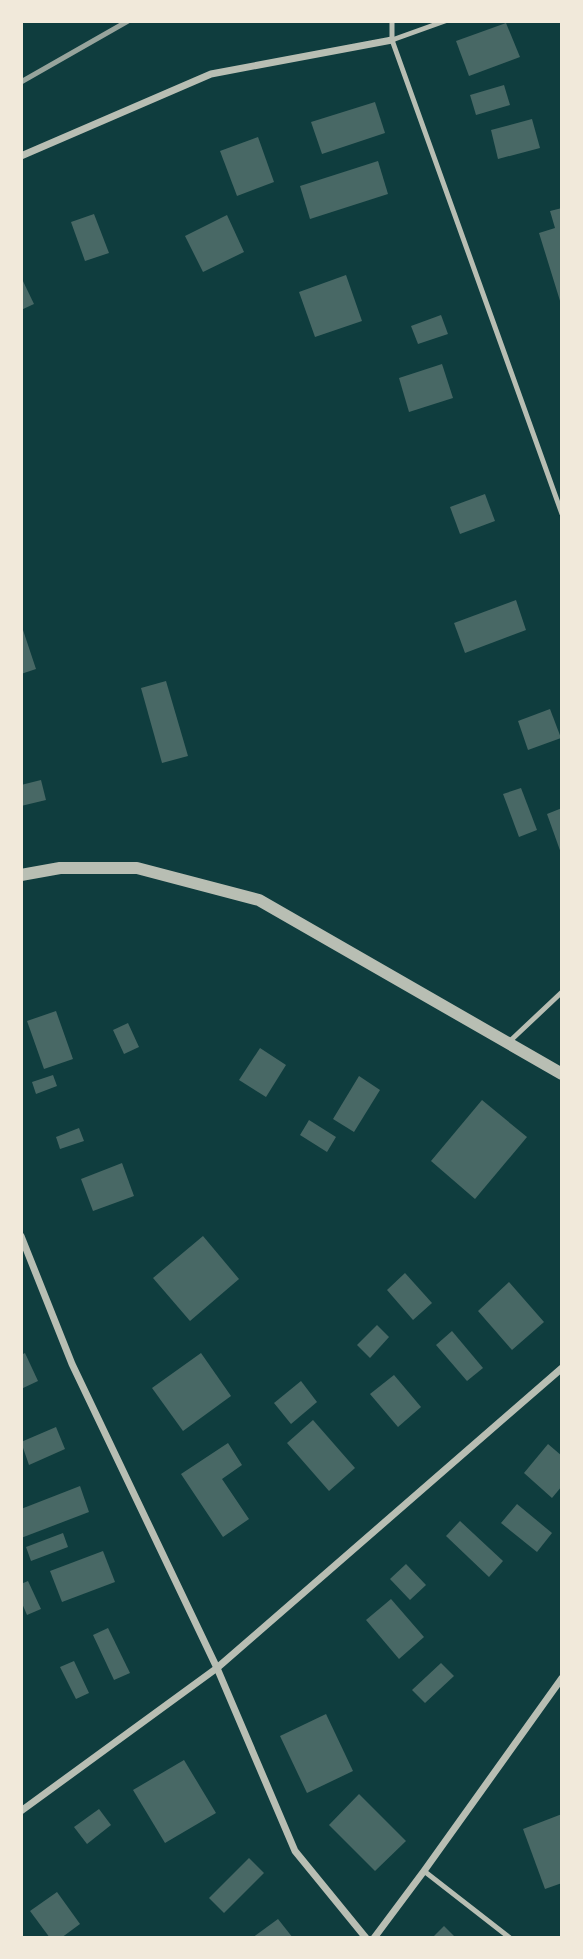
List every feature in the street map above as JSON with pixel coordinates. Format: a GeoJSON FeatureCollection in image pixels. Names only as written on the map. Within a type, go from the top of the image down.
{"type":"FeatureCollection","features":[{"type":"Feature","properties":{"kind":"street"},"geometry":{"type":"LineString","coordinates":[[21,156],[211,74],[392,40]]}},
{"type":"Feature","properties":{"kind":"street"},"geometry":{"type":"LineString","coordinates":[[21,875],[60,868],[137,868],[259,900],[562,1074]]}},
{"type":"Feature","properties":{"kind":"street"},"geometry":{"type":"LineString","coordinates":[[21,1236],[72,1364],[216,1668],[295,1851],[366,1938]]}},
{"type":"Feature","properties":{"kind":"street"},"geometry":{"type":"LineString","coordinates":[[21,1811],[216,1668],[562,1368]]}},
{"type":"Feature","properties":{"kind":"street"},"geometry":{"type":"LineString","coordinates":[[374,1938],[562,1678]]}},
{"type":"Feature","properties":{"kind":"lane"},"geometry":{"type":"LineString","coordinates":[[391,21],[392,40],[562,514]]}},
{"type":"Feature","properties":{"kind":"lane"},"geometry":{"type":"LineString","coordinates":[[392,40],[445,21]]}},
{"type":"Feature","properties":{"kind":"lane"},"geometry":{"type":"LineString","coordinates":[[509,1042],[562,992]]}},
{"type":"Feature","properties":{"kind":"lane"},"geometry":{"type":"LineString","coordinates":[[424,1871],[510,1938]]}},
{"type":"Feature","properties":{"kind":"building"},"geometry":{"type":"Polygon","coordinates":[[[506,23],[520,57],[469,76],[456,41],[506,23]]]}},
{"type":"Feature","properties":{"kind":"building"},"geometry":{"type":"Polygon","coordinates":[[[504,85],[510,105],[476,115],[470,95],[504,85]]]}},
{"type":"Feature","properties":{"kind":"building"},"geometry":{"type":"Polygon","coordinates":[[[375,102],[385,133],[322,154],[311,122],[375,102]]]}},
{"type":"Feature","properties":{"kind":"building"},"geometry":{"type":"Polygon","coordinates":[[[532,119],[540,148],[498,159],[491,130],[532,119]]]}},
{"type":"Feature","properties":{"kind":"building"},"geometry":{"type":"Polygon","coordinates":[[[258,137],[274,182],[237,196],[220,151],[258,137]]]}},
{"type":"Feature","properties":{"kind":"building"},"geometry":{"type":"Polygon","coordinates":[[[378,161],[388,194],[310,219],[300,186],[378,161]]]}},
{"type":"Feature","properties":{"kind":"building"},"geometry":{"type":"Polygon","coordinates":[[[562,208],[561,304],[539,233],[555,228],[550,211],[562,208]]]}},
{"type":"Feature","properties":{"kind":"building"},"geometry":{"type":"Polygon","coordinates":[[[94,214],[109,253],[85,261],[71,222],[94,214]]]}},
{"type":"Feature","properties":{"kind":"building"},"geometry":{"type":"Polygon","coordinates":[[[227,215],[244,252],[203,272],[185,236],[227,215]]]}},
{"type":"Feature","properties":{"kind":"building"},"geometry":{"type":"Polygon","coordinates":[[[346,275],[362,321],[315,337],[299,292],[346,275]]]}},
{"type":"Feature","properties":{"kind":"building"},"geometry":{"type":"Polygon","coordinates":[[[21,277],[34,304],[21,310],[21,277]]]}},
{"type":"Feature","properties":{"kind":"building"},"geometry":{"type":"Polygon","coordinates":[[[441,315],[448,334],[418,344],[411,326],[441,315]]]}},
{"type":"Feature","properties":{"kind":"building"},"geometry":{"type":"Polygon","coordinates":[[[442,364],[453,398],[409,412],[399,378],[442,364]]]}},
{"type":"Feature","properties":{"kind":"building"},"geometry":{"type":"Polygon","coordinates":[[[485,494],[495,521],[460,534],[450,507],[485,494]]]}},
{"type":"Feature","properties":{"kind":"building"},"geometry":{"type":"Polygon","coordinates":[[[516,600],[526,630],[465,653],[454,623],[516,600]]]}},
{"type":"Feature","properties":{"kind":"building"},"geometry":{"type":"Polygon","coordinates":[[[21,624],[36,669],[21,674],[21,624]]]}},
{"type":"Feature","properties":{"kind":"building"},"geometry":{"type":"Polygon","coordinates":[[[166,681],[188,756],[162,763],[141,688],[166,681]]]}},
{"type":"Feature","properties":{"kind":"building"},"geometry":{"type":"Polygon","coordinates":[[[550,709],[561,738],[528,750],[518,721],[550,709]]]}},
{"type":"Feature","properties":{"kind":"building"},"geometry":{"type":"Polygon","coordinates":[[[41,780],[46,800],[21,806],[21,785],[41,780]]]}},
{"type":"Feature","properties":{"kind":"building"},"geometry":{"type":"Polygon","coordinates":[[[521,788],[537,830],[519,837],[503,794],[521,788]]]}},
{"type":"Feature","properties":{"kind":"building"},"geometry":{"type":"Polygon","coordinates":[[[562,808],[562,856],[547,814],[562,808]]]}},
{"type":"Feature","properties":{"kind":"building"},"geometry":{"type":"Polygon","coordinates":[[[56,1011],[73,1059],[44,1069],[27,1021],[56,1011]]]}},
{"type":"Feature","properties":{"kind":"building"},"geometry":{"type":"Polygon","coordinates":[[[128,1023],[139,1047],[124,1054],[113,1030],[128,1023]]]}},
{"type":"Feature","properties":{"kind":"building"},"geometry":{"type":"Polygon","coordinates":[[[260,1048],[286,1065],[266,1097],[239,1080],[260,1048]]]}},
{"type":"Feature","properties":{"kind":"building"},"geometry":{"type":"Polygon","coordinates":[[[53,1075],[57,1086],[36,1094],[32,1082],[53,1075]]]}},
{"type":"Feature","properties":{"kind":"building"},"geometry":{"type":"Polygon","coordinates":[[[359,1076],[380,1090],[354,1132],[333,1119],[359,1076]]]}},
{"type":"Feature","properties":{"kind":"building"},"geometry":{"type":"Polygon","coordinates":[[[482,1100],[527,1137],[475,1199],[431,1161],[482,1100]]]}},
{"type":"Feature","properties":{"kind":"building"},"geometry":{"type":"Polygon","coordinates":[[[309,1120],[336,1137],[327,1152],[300,1135],[309,1120]]]}},
{"type":"Feature","properties":{"kind":"building"},"geometry":{"type":"Polygon","coordinates":[[[79,1128],[84,1141],[60,1149],[56,1137],[79,1128]]]}},
{"type":"Feature","properties":{"kind":"building"},"geometry":{"type":"Polygon","coordinates":[[[122,1163],[134,1196],[93,1211],[81,1179],[122,1163]]]}},
{"type":"Feature","properties":{"kind":"building"},"geometry":{"type":"Polygon","coordinates":[[[203,1236],[239,1279],[190,1321],[153,1278],[203,1236]]]}},
{"type":"Feature","properties":{"kind":"building"},"geometry":{"type":"Polygon","coordinates":[[[405,1273],[432,1303],[413,1320],[387,1290],[405,1273]]]}},
{"type":"Feature","properties":{"kind":"building"},"geometry":{"type":"Polygon","coordinates":[[[509,1282],[544,1322],[512,1350],[478,1311],[509,1282]]]}},
{"type":"Feature","properties":{"kind":"building"},"geometry":{"type":"Polygon","coordinates":[[[377,1325],[389,1337],[370,1358],[357,1345],[377,1325]]]}},
{"type":"Feature","properties":{"kind":"building"},"geometry":{"type":"Polygon","coordinates":[[[452,1331],[483,1368],[467,1381],[436,1345],[452,1331]]]}},
{"type":"Feature","properties":{"kind":"building"},"geometry":{"type":"Polygon","coordinates":[[[25,1353],[38,1381],[21,1389],[21,1355],[25,1353]]]}},
{"type":"Feature","properties":{"kind":"building"},"geometry":{"type":"Polygon","coordinates":[[[201,1353],[231,1396],[183,1431],[152,1388],[201,1353]]]}},
{"type":"Feature","properties":{"kind":"building"},"geometry":{"type":"Polygon","coordinates":[[[394,1375],[421,1407],[398,1427],[370,1394],[394,1375]]]}},
{"type":"Feature","properties":{"kind":"building"},"geometry":{"type":"Polygon","coordinates":[[[301,1381],[317,1402],[291,1424],[274,1403],[301,1381]]]}},
{"type":"Feature","properties":{"kind":"building"},"geometry":{"type":"Polygon","coordinates":[[[313,1420],[355,1468],[329,1491],[287,1443],[313,1420]]]}},
{"type":"Feature","properties":{"kind":"building"},"geometry":{"type":"Polygon","coordinates":[[[56,1427],[65,1449],[29,1465],[21,1442],[56,1427]]]}},
{"type":"Feature","properties":{"kind":"building"},"geometry":{"type":"Polygon","coordinates":[[[228,1443],[242,1465],[222,1479],[249,1519],[223,1537],[181,1474],[228,1443]]]}},
{"type":"Feature","properties":{"kind":"building"},"geometry":{"type":"Polygon","coordinates":[[[548,1444],[562,1456],[562,1486],[552,1498],[524,1473],[548,1444]]]}},
{"type":"Feature","properties":{"kind":"building"},"geometry":{"type":"Polygon","coordinates":[[[80,1486],[89,1512],[21,1538],[21,1509],[80,1486]]]}},
{"type":"Feature","properties":{"kind":"building"},"geometry":{"type":"Polygon","coordinates":[[[517,1504],[552,1533],[537,1552],[501,1523],[517,1504]]]}},
{"type":"Feature","properties":{"kind":"building"},"geometry":{"type":"Polygon","coordinates":[[[460,1521],[503,1561],[489,1577],[446,1536],[460,1521]]]}},
{"type":"Feature","properties":{"kind":"building"},"geometry":{"type":"Polygon","coordinates":[[[63,1533],[68,1547],[31,1561],[26,1547],[63,1533]]]}},
{"type":"Feature","properties":{"kind":"building"},"geometry":{"type":"Polygon","coordinates":[[[103,1551],[115,1582],[62,1602],[50,1571],[103,1551]]]}},
{"type":"Feature","properties":{"kind":"building"},"geometry":{"type":"Polygon","coordinates":[[[406,1564],[426,1585],[410,1600],[390,1579],[406,1564]]]}},
{"type":"Feature","properties":{"kind":"building"},"geometry":{"type":"Polygon","coordinates":[[[28,1581],[41,1609],[27,1615],[21,1601],[21,1584],[28,1581]]]}},
{"type":"Feature","properties":{"kind":"building"},"geometry":{"type":"Polygon","coordinates":[[[391,1599],[424,1637],[399,1659],[366,1620],[391,1599]]]}},
{"type":"Feature","properties":{"kind":"building"},"geometry":{"type":"Polygon","coordinates":[[[108,1628],[130,1673],[114,1680],[93,1635],[108,1628]]]}},
{"type":"Feature","properties":{"kind":"building"},"geometry":{"type":"Polygon","coordinates":[[[74,1661],[89,1693],[76,1699],[60,1667],[74,1661]]]}},
{"type":"Feature","properties":{"kind":"building"},"geometry":{"type":"Polygon","coordinates":[[[441,1663],[454,1676],[425,1703],[412,1690],[441,1663]]]}},
{"type":"Feature","properties":{"kind":"building"},"geometry":{"type":"Polygon","coordinates":[[[326,1714],[353,1771],[307,1793],[280,1736],[326,1714]]]}},
{"type":"Feature","properties":{"kind":"building"},"geometry":{"type":"Polygon","coordinates":[[[184,1760],[216,1813],[165,1843],[133,1790],[184,1760]]]}},
{"type":"Feature","properties":{"kind":"building"},"geometry":{"type":"Polygon","coordinates":[[[359,1794],[406,1841],[375,1871],[329,1825],[359,1794]]]}},
{"type":"Feature","properties":{"kind":"building"},"geometry":{"type":"Polygon","coordinates":[[[99,1809],[111,1825],[87,1844],[74,1827],[99,1809]]]}},
{"type":"Feature","properties":{"kind":"building"},"geometry":{"type":"Polygon","coordinates":[[[562,1814],[562,1883],[545,1889],[523,1829],[562,1814]]]}},
{"type":"Feature","properties":{"kind":"building"},"geometry":{"type":"Polygon","coordinates":[[[249,1858],[264,1873],[224,1913],[209,1898],[249,1858]]]}},
{"type":"Feature","properties":{"kind":"building"},"geometry":{"type":"Polygon","coordinates":[[[57,1892],[80,1924],[61,1938],[50,1938],[30,1911],[57,1892]]]}},
{"type":"Feature","properties":{"kind":"building"},"geometry":{"type":"Polygon","coordinates":[[[278,1919],[293,1938],[252,1938],[278,1919]]]}},
{"type":"Feature","properties":{"kind":"building"},"geometry":{"type":"Polygon","coordinates":[[[444,1926],[456,1938],[432,1938],[444,1926]]]}},
{"type":"Feature","properties":{"kind":"railway"},"geometry":{"type":"LineString","coordinates":[[21,82],[128,21]]}}]}
